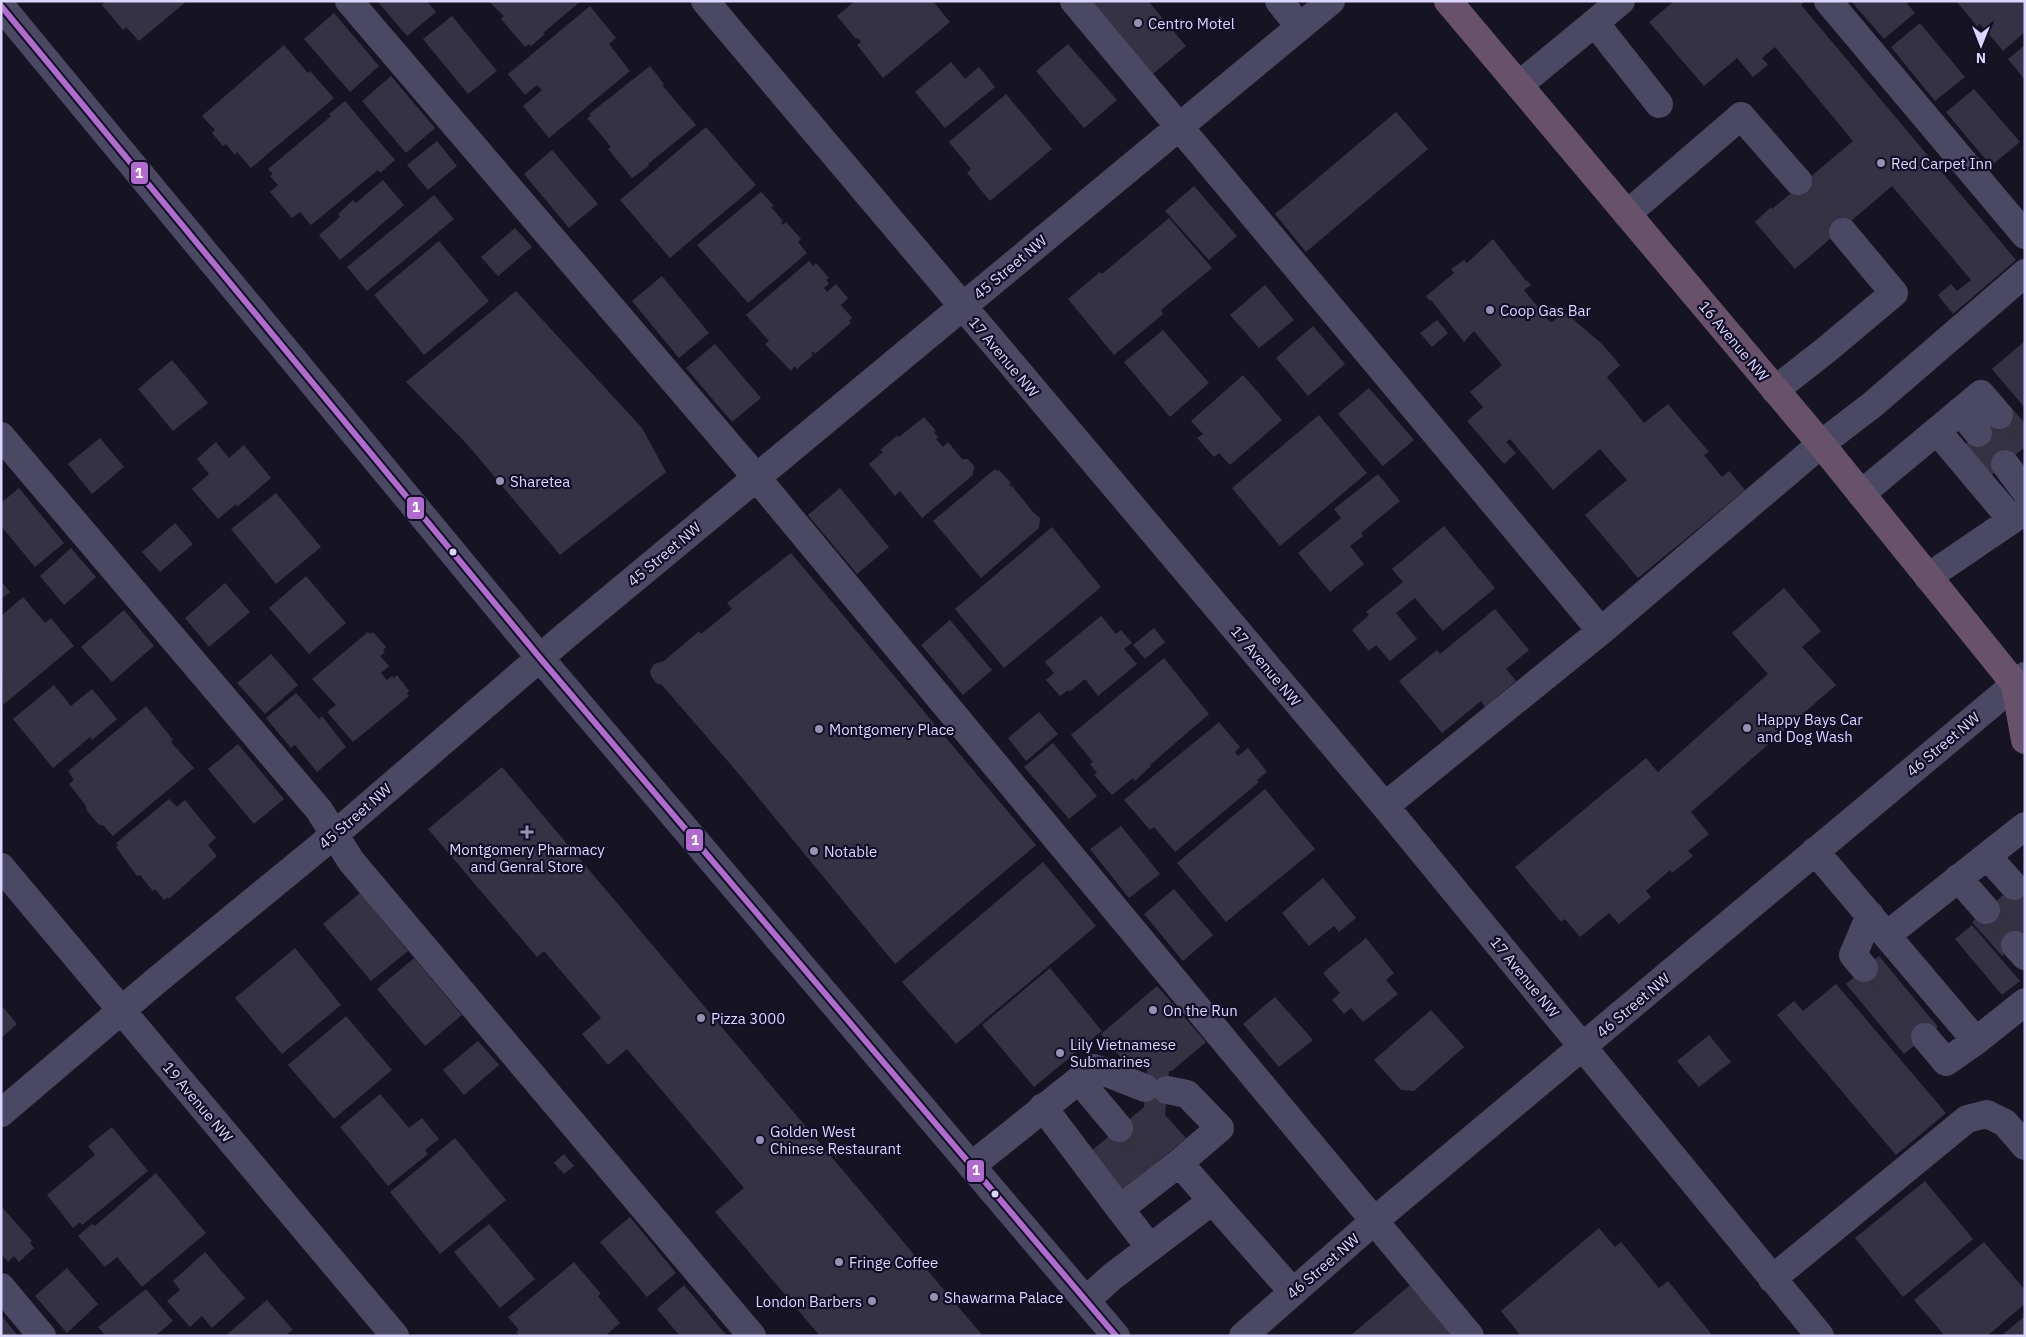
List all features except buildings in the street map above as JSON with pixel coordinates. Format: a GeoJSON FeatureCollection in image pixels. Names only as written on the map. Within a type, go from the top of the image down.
{"type":"FeatureCollection","features":[{"type":"Feature","properties":{"kind":"highway","name":"16 Avenue NW"},"geometry":{"type":"LineString","coordinates":[[1458,5],[1519,86],[1821,444],[1928,577],[2022,682],[2025,740]]}},
{"type":"Feature","properties":{"kind":"street"},"geometry":{"type":"LineString","coordinates":[[349,1],[756,477],[1470,1336]]}},
{"type":"Feature","properties":{"kind":"street","name":"17 Avenue NW"},"geometry":{"type":"LineString","coordinates":[[705,1],[1385,806],[1820,1336]]}},
{"type":"Feature","properties":{"kind":"street"},"geometry":{"type":"LineString","coordinates":[[1074,1],[1601,631]]}},
{"type":"Feature","properties":{"kind":"street"},"geometry":{"type":"LineString","coordinates":[[1279,1],[1300,27]]}},
{"type":"Feature","properties":{"kind":"street","name":"45 Street NW"},"geometry":{"type":"LineString","coordinates":[[1,1113],[334,835],[540,658],[756,477],[1332,1]]}},
{"type":"Feature","properties":{"kind":"street"},"geometry":{"type":"LineString","coordinates":[[1519,86],[1621,1]]}},
{"type":"Feature","properties":{"kind":"street"},"geometry":{"type":"LineString","coordinates":[[1828,1],[2025,235]]}},
{"type":"Feature","properties":{"kind":"street"},"geometry":{"type":"LineString","coordinates":[[1,6],[540,658],[1116,1336]]}},
{"type":"Feature","properties":{"kind":"street"},"geometry":{"type":"LineString","coordinates":[[1595,23],[1659,104]]}},
{"type":"Feature","properties":{"kind":"street"},"geometry":{"type":"LineString","coordinates":[[1627,214],[1741,116],[1798,181]]}},
{"type":"Feature","properties":{"kind":"street"},"geometry":{"type":"LineString","coordinates":[[1775,390],[1894,293],[1843,232]]}},
{"type":"Feature","properties":{"kind":"street"},"geometry":{"type":"LineString","coordinates":[[1385,806],[1601,631],[1821,444],[1872,405],[2025,273]]}},
{"type":"Feature","properties":{"kind":"street"},"geometry":{"type":"LineString","coordinates":[[1861,494],[1980,394],[2000,415]]}},
{"type":"Feature","properties":{"kind":"street"},"geometry":{"type":"LineString","coordinates":[[1960,411],[1978,432]]}},
{"type":"Feature","properties":{"kind":"street"},"geometry":{"type":"LineString","coordinates":[[1928,577],[2018,516],[1937,431]]}},
{"type":"Feature","properties":{"kind":"street"},"geometry":{"type":"LineString","coordinates":[[1,436],[319,810],[334,835],[358,868],[752,1336]]}},
{"type":"Feature","properties":{"kind":"street"},"geometry":{"type":"LineString","coordinates":[[2004,464],[2025,491]]}},
{"type":"Feature","properties":{"kind":"street","name":"46 Street NW"},"geometry":{"type":"LineString","coordinates":[[1243,1336],[1374,1221],[1815,851],[2022,682]]}},
{"type":"Feature","properties":{"kind":"street"},"geometry":{"type":"LineString","coordinates":[[1864,968],[1854,955],[1879,925],[1958,878],[1987,856],[2020,839]]}},
{"type":"Feature","properties":{"kind":"street"},"geometry":{"type":"LineString","coordinates":[[1815,851],[1976,1041]]}},
{"type":"Feature","properties":{"kind":"street"},"geometry":{"type":"LineString","coordinates":[[1987,856],[2014,886]]}},
{"type":"Feature","properties":{"kind":"street","name":"19 Avenue NW"},"geometry":{"type":"LineString","coordinates":[[1,867],[395,1336]]}},
{"type":"Feature","properties":{"kind":"street"},"geometry":{"type":"LineString","coordinates":[[1958,878],[1986,910]]}},
{"type":"Feature","properties":{"kind":"street"},"geometry":{"type":"LineString","coordinates":[[1925,1037],[1946,1062],[2025,1002]]}},
{"type":"Feature","properties":{"kind":"street"},"geometry":{"type":"LineString","coordinates":[[971,1166],[1094,1068],[1156,1089],[1187,1094],[1220,1128],[1164,1169],[1120,1209]]}},
{"type":"Feature","properties":{"kind":"street"},"geometry":{"type":"LineString","coordinates":[[1079,1080],[1119,1128]]}},
{"type":"Feature","properties":{"kind":"street"},"geometry":{"type":"LineString","coordinates":[[1043,1107],[1150,1248]]}},
{"type":"Feature","properties":{"kind":"street"},"geometry":{"type":"LineString","coordinates":[[1772,1279],[1967,1119],[1987,1114],[2015,1116],[2025,1146]]}},
{"type":"Feature","properties":{"kind":"street"},"geometry":{"type":"LineString","coordinates":[[1164,1169],[1212,1201],[1292,1292]]}},
{"type":"Feature","properties":{"kind":"street"},"geometry":{"type":"LineString","coordinates":[[1086,1300],[1113,1276],[1212,1201]]}},
{"type":"Feature","properties":{"kind":"street"},"geometry":{"type":"LineString","coordinates":[[1,1287],[42,1336]]}},
{"type":"Feature","properties":{"kind":"tunnel"},"geometry":{"type":"LineString","coordinates":[[1798,181],[1843,232]]}},
{"type":"Feature","properties":{"kind":"tunnel"},"geometry":{"type":"LineString","coordinates":[[1999,415],[2025,444]]}},
{"type":"Feature","properties":{"kind":"tunnel"},"geometry":{"type":"LineString","coordinates":[[1978,433],[2005,464]]}},
{"type":"Feature","properties":{"kind":"tunnel"},"geometry":{"type":"LineString","coordinates":[[1986,910],[2015,945]]}},
{"type":"Feature","properties":{"kind":"tunnel"},"geometry":{"type":"LineString","coordinates":[[1864,968],[1925,1037]]}},
{"type":"Feature","properties":{"kind":"tunnel"},"geometry":{"type":"LineString","coordinates":[[1119,1128],[1152,1166]]}},
{"type":"Feature","properties":{"kind":"transit line","name":"1"},"geometry":{"type":"LineString","coordinates":[[1,6],[540,658],[1116,1336]]}},
{"type":"Feature","properties":{"kind":"place","name":"Centro Motel"},"geometry":{"type":"Point","coordinates":[1138,23]}},
{"type":"Feature","properties":{"kind":"place","name":"Red Carpet Inn"},"geometry":{"type":"Point","coordinates":[1881,163]}},
{"type":"Feature","properties":{"kind":"place","name":"Coop Gas Bar"},"geometry":{"type":"Point","coordinates":[1490,310]}},
{"type":"Feature","properties":{"kind":"place","name":"Sharetea"},"geometry":{"type":"Point","coordinates":[500,481]}},
{"type":"Feature","properties":{"kind":"place","name":"Happy Bays Car and Dog Wash"},"geometry":{"type":"Point","coordinates":[1747,728]}},
{"type":"Feature","properties":{"kind":"place","name":"Montgomery Place"},"geometry":{"type":"Point","coordinates":[819,729]}},
{"type":"Feature","properties":{"kind":"place","name":"Montgomery Pharmacy and Genral Store"},"geometry":{"type":"Point","coordinates":[527,832]}},
{"type":"Feature","properties":{"kind":"place","name":"Notable"},"geometry":{"type":"Point","coordinates":[814,851]}},
{"type":"Feature","properties":{"kind":"place","name":"On the Run"},"geometry":{"type":"Point","coordinates":[1153,1010]}},
{"type":"Feature","properties":{"kind":"place","name":"Pizza 3000"},"geometry":{"type":"Point","coordinates":[701,1018]}},
{"type":"Feature","properties":{"kind":"place","name":"Lily Vietnamese Submarines"},"geometry":{"type":"Point","coordinates":[1060,1053]}},
{"type":"Feature","properties":{"kind":"place","name":"Golden West Chinese Restaurant"},"geometry":{"type":"Point","coordinates":[760,1140]}},
{"type":"Feature","properties":{"kind":"place","name":"Fringe Coffee"},"geometry":{"type":"Point","coordinates":[839,1262]}},
{"type":"Feature","properties":{"kind":"place","name":"Shawarma Palace"},"geometry":{"type":"Point","coordinates":[934,1297]}},
{"type":"Feature","properties":{"kind":"place","name":"London Barbers"},"geometry":{"type":"Point","coordinates":[872,1301]}}]}
